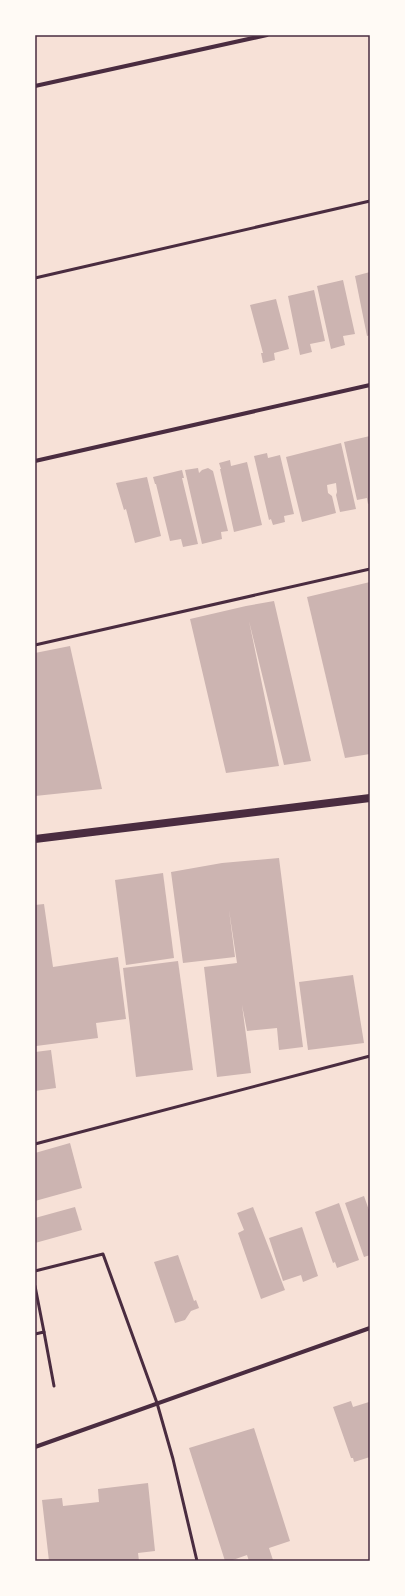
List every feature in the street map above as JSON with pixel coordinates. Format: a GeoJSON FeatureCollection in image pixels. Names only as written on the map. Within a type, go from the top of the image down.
{"type":"FeatureCollection","features":[{"type":"Feature","properties":{"kind":"main road"},"geometry":{"type":"LineString","coordinates":[[35,839],[370,798]]}},
{"type":"Feature","properties":{"kind":"street"},"geometry":{"type":"LineString","coordinates":[[35,86],[267,35]]}},
{"type":"Feature","properties":{"kind":"street"},"geometry":{"type":"LineString","coordinates":[[35,461],[370,385]]}},
{"type":"Feature","properties":{"kind":"street"},"geometry":{"type":"LineString","coordinates":[[35,1447],[370,1328]]}},
{"type":"Feature","properties":{"kind":"lane"},"geometry":{"type":"LineString","coordinates":[[35,278],[370,201]]}},
{"type":"Feature","properties":{"kind":"lane"},"geometry":{"type":"LineString","coordinates":[[35,645],[370,569]]}},
{"type":"Feature","properties":{"kind":"lane"},"geometry":{"type":"LineString","coordinates":[[35,1144],[370,1056]]}},
{"type":"Feature","properties":{"kind":"lane"},"geometry":{"type":"LineString","coordinates":[[35,1271],[103,1254],[157,1403],[173,1459],[197,1561]]}},
{"type":"Feature","properties":{"kind":"lane"},"geometry":{"type":"LineString","coordinates":[[35,1286],[54,1386]]}},
{"type":"Feature","properties":{"kind":"lane"},"geometry":{"type":"LineString","coordinates":[[35,1334],[44,1332]]}},
{"type":"Feature","properties":{"kind":"building"},"geometry":{"type":"Polygon","coordinates":[[[370,272],[370,335],[367,336],[355,276],[370,272]]]}},
{"type":"Feature","properties":{"kind":"building"},"geometry":{"type":"Polygon","coordinates":[[[343,280],[355,334],[343,336],[345,345],[331,349],[317,286],[343,280]]]}},
{"type":"Feature","properties":{"kind":"building"},"geometry":{"type":"Polygon","coordinates":[[[314,290],[325,341],[310,344],[312,352],[300,355],[288,296],[314,290]]]}},
{"type":"Feature","properties":{"kind":"building"},"geometry":{"type":"Polygon","coordinates":[[[276,299],[289,349],[274,353],[275,360],[263,363],[261,353],[263,353],[250,305],[276,299]]]}},
{"type":"Feature","properties":{"kind":"building"},"geometry":{"type":"Polygon","coordinates":[[[370,436],[370,503],[368,504],[367,498],[357,500],[344,442],[370,436]]]}},
{"type":"Feature","properties":{"kind":"building"},"geometry":{"type":"Polygon","coordinates":[[[341,443],[356,509],[340,512],[336,495],[336,483],[327,485],[328,493],[332,496],[336,513],[302,522],[286,457],[341,443]]]}},
{"type":"Feature","properties":{"kind":"building"},"geometry":{"type":"Polygon","coordinates":[[[267,453],[268,458],[280,455],[294,514],[284,516],[285,522],[273,525],[271,519],[269,520],[254,456],[267,453]]]}},
{"type":"Feature","properties":{"kind":"building"},"geometry":{"type":"Polygon","coordinates":[[[230,460],[231,466],[247,462],[262,525],[234,532],[219,463],[230,460]]]}},
{"type":"Feature","properties":{"kind":"building"},"geometry":{"type":"Polygon","coordinates":[[[198,468],[199,473],[208,468],[213,471],[228,531],[221,532],[222,539],[202,544],[185,470],[198,468]]]}},
{"type":"Feature","properties":{"kind":"building"},"geometry":{"type":"Polygon","coordinates":[[[182,470],[184,478],[182,478],[198,544],[183,547],[181,539],[170,541],[153,477],[182,470]]]}},
{"type":"Feature","properties":{"kind":"building"},"geometry":{"type":"Polygon","coordinates":[[[147,477],[161,536],[135,543],[126,509],[124,510],[116,483],[147,477]]]}},
{"type":"Feature","properties":{"kind":"building"},"geometry":{"type":"Polygon","coordinates":[[[370,582],[370,754],[345,758],[307,597],[370,582]]]}},
{"type":"Feature","properties":{"kind":"building"},"geometry":{"type":"Polygon","coordinates":[[[274,601],[311,761],[284,765],[249,621],[279,766],[226,773],[190,619],[274,601]]]}},
{"type":"Feature","properties":{"kind":"building"},"geometry":{"type":"Polygon","coordinates":[[[70,646],[102,789],[35,796],[35,653],[70,646]]]}},
{"type":"Feature","properties":{"kind":"building"},"geometry":{"type":"Polygon","coordinates":[[[279,858],[303,1047],[279,1050],[277,1028],[247,1031],[242,1005],[251,1073],[217,1077],[204,967],[237,963],[229,910],[235,957],[183,963],[171,872],[222,863],[279,858]]]}},
{"type":"Feature","properties":{"kind":"building"},"geometry":{"type":"Polygon","coordinates":[[[163,873],[174,958],[126,965],[115,880],[163,873]]]}},
{"type":"Feature","properties":{"kind":"building"},"geometry":{"type":"Polygon","coordinates":[[[44,904],[53,967],[118,957],[126,1019],[96,1023],[98,1038],[36,1046],[35,905],[44,904]]]}},
{"type":"Feature","properties":{"kind":"building"},"geometry":{"type":"Polygon","coordinates":[[[178,961],[193,1070],[136,1077],[123,968],[178,961]]]}},
{"type":"Feature","properties":{"kind":"building"},"geometry":{"type":"Polygon","coordinates":[[[353,975],[364,1043],[308,1050],[299,982],[353,975]]]}},
{"type":"Feature","properties":{"kind":"building"},"geometry":{"type":"Polygon","coordinates":[[[51,1050],[56,1088],[35,1091],[35,1052],[51,1050]]]}},
{"type":"Feature","properties":{"kind":"building"},"geometry":{"type":"Polygon","coordinates":[[[70,1143],[82,1188],[35,1201],[35,1153],[70,1143]]]}},
{"type":"Feature","properties":{"kind":"building"},"geometry":{"type":"Polygon","coordinates":[[[364,1196],[370,1213],[370,1255],[364,1257],[345,1203],[364,1196]]]}},
{"type":"Feature","properties":{"kind":"building"},"geometry":{"type":"Polygon","coordinates":[[[339,1203],[359,1260],[337,1268],[335,1262],[333,1263],[315,1212],[339,1203]]]}},
{"type":"Feature","properties":{"kind":"building"},"geometry":{"type":"Polygon","coordinates":[[[75,1207],[82,1230],[35,1243],[35,1218],[75,1207]]]}},
{"type":"Feature","properties":{"kind":"building"},"geometry":{"type":"Polygon","coordinates":[[[253,1207],[285,1290],[261,1299],[238,1233],[244,1230],[237,1213],[253,1207]]]}},
{"type":"Feature","properties":{"kind":"building"},"geometry":{"type":"Polygon","coordinates":[[[302,1227],[318,1276],[303,1282],[301,1275],[283,1281],[269,1238],[302,1227]]]}},
{"type":"Feature","properties":{"kind":"building"},"geometry":{"type":"Polygon","coordinates":[[[178,1255],[194,1301],[196,1300],[199,1308],[191,1311],[185,1320],[175,1323],[154,1262],[178,1255]]]}},
{"type":"Feature","properties":{"kind":"building"},"geometry":{"type":"Polygon","coordinates":[[[351,1401],[353,1407],[369,1402],[370,1404],[370,1457],[354,1462],[353,1458],[351,1458],[333,1407],[351,1401]]]}},
{"type":"Feature","properties":{"kind":"building"},"geometry":{"type":"Polygon","coordinates":[[[254,1428],[290,1541],[269,1548],[273,1560],[271,1561],[249,1561],[247,1555],[230,1561],[225,1561],[189,1448],[254,1428]]]}},
{"type":"Feature","properties":{"kind":"building"},"geometry":{"type":"Polygon","coordinates":[[[148,1483],[155,1551],[138,1553],[139,1561],[49,1561],[42,1500],[62,1498],[63,1506],[99,1502],[98,1489],[148,1483]]]}}]}
